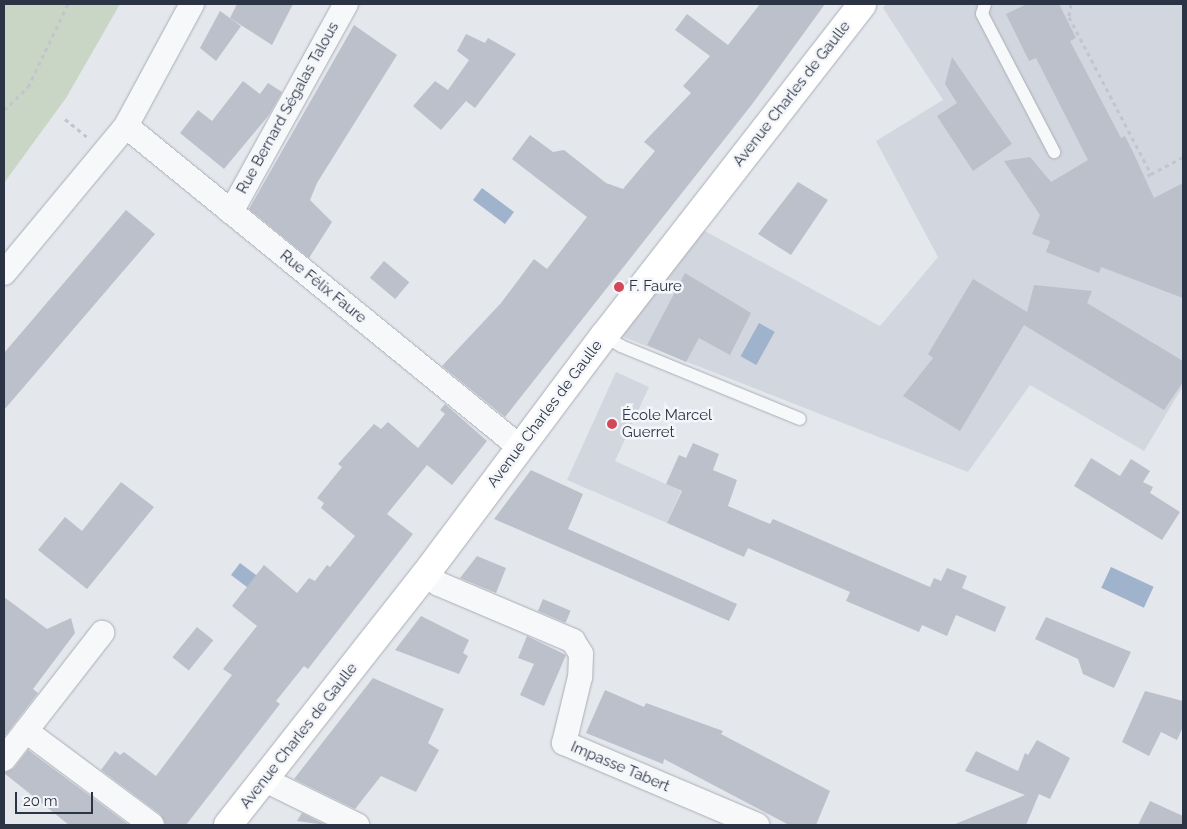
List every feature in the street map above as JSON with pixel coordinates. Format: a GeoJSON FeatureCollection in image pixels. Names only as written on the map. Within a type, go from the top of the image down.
{"type":"FeatureCollection","features":[{"type":"Feature","properties":{"kind":"street"},"geometry":{"type":"LineString","coordinates":[[4,273],[126,126],[192,4]]}},
{"type":"Feature","properties":{"kind":"street","name":"Rue Bernard Ségalas Talous"},"geometry":{"type":"LineString","coordinates":[[231,212],[346,4]]}},
{"type":"Feature","properties":{"kind":"street","name":"Avenue Charles de Gaulle"},"geometry":{"type":"LineString","coordinates":[[228,825],[425,575],[604,336],[862,4]]}},
{"type":"Feature","properties":{"kind":"street","name":"Rue Félix Faure"},"geometry":{"type":"LineString","coordinates":[[126,126],[521,448]]}},
{"type":"Feature","properties":{"kind":"street","name":"Impasse Tabert"},"geometry":{"type":"LineString","coordinates":[[425,575],[439,584],[573,641],[581,654],[580,677],[564,743],[757,825]]}},
{"type":"Feature","properties":{"kind":"street"},"geometry":{"type":"LineString","coordinates":[[4,759],[30,734],[102,633]]}},
{"type":"Feature","properties":{"kind":"street"},"geometry":{"type":"LineString","coordinates":[[30,734],[152,825]]}},
{"type":"Feature","properties":{"kind":"street"},"geometry":{"type":"LineString","coordinates":[[263,779],[358,825]]}},
{"type":"Feature","properties":{"kind":"lane"},"geometry":{"type":"LineString","coordinates":[[985,4],[982,14],[1054,152]]}},
{"type":"Feature","properties":{"kind":"lane"},"geometry":{"type":"LineString","coordinates":[[604,336],[621,346],[800,420]]}},
{"type":"Feature","properties":{"kind":"path"},"geometry":{"type":"LineString","coordinates":[[4,110],[28,87],[68,4]]}},
{"type":"Feature","properties":{"kind":"path"},"geometry":{"type":"LineString","coordinates":[[1071,4],[1069,17],[1151,174]]}},
{"type":"Feature","properties":{"kind":"path"},"geometry":{"type":"LineString","coordinates":[[1143,178],[1183,157]]}},
{"type":"Feature","properties":{"kind":"shaded area"},"geometry":{"type":"Polygon","coordinates":[[[886,4],[1183,4],[1183,386],[1144,451],[1030,385],[968,472],[621,336],[701,229],[880,326],[938,257],[876,141],[943,100],[883,8],[886,4]]]}},
{"type":"Feature","properties":{"kind":"shaded area","name":"École Marcel Guerret"},"geometry":{"type":"Polygon","coordinates":[[[616,372],[649,387],[615,461],[681,491],[667,523],[567,480],[616,372]]]}},
{"type":"Feature","properties":{"kind":"green space"},"geometry":{"type":"Polygon","coordinates":[[[4,4],[120,4],[66,98],[4,183],[4,4]]]}},
{"type":"Feature","properties":{"kind":"water"},"geometry":{"type":"Polygon","coordinates":[[[482,188],[514,212],[505,224],[473,200],[482,188]]]}},
{"type":"Feature","properties":{"kind":"water"},"geometry":{"type":"Polygon","coordinates":[[[759,323],[775,332],[756,365],[741,356],[759,323]]]}},
{"type":"Feature","properties":{"kind":"water"},"geometry":{"type":"Polygon","coordinates":[[[240,563],[268,584],[259,596],[231,575],[240,563]]]}},
{"type":"Feature","properties":{"kind":"water"},"geometry":{"type":"Polygon","coordinates":[[[1111,567],[1154,587],[1144,608],[1101,588],[1111,567]]]}},
{"type":"Feature","properties":{"kind":"building"},"geometry":{"type":"Polygon","coordinates":[[[237,4],[293,4],[272,45],[230,18],[237,4]]]}},
{"type":"Feature","properties":{"kind":"building"},"geometry":{"type":"Polygon","coordinates":[[[760,4],[825,4],[753,103],[505,417],[442,366],[501,303],[534,259],[547,269],[587,217],[512,159],[530,135],[553,152],[564,150],[606,183],[623,189],[655,151],[644,142],[691,93],[683,86],[710,56],[675,30],[687,14],[728,45],[760,4]]]}},
{"type":"Feature","properties":{"kind":"building"},"geometry":{"type":"Polygon","coordinates":[[[1027,4],[1059,4],[1076,38],[1070,41],[1121,138],[1125,136],[1154,198],[1183,183],[1183,298],[1101,267],[1099,273],[1046,252],[1050,241],[1032,234],[1040,215],[1004,161],[1030,157],[1051,182],[1088,160],[1036,58],[1029,61],[1006,14],[1027,4]]]}},
{"type":"Feature","properties":{"kind":"building"},"geometry":{"type":"Polygon","coordinates":[[[220,11],[241,26],[216,61],[200,48],[220,11]]]}},
{"type":"Feature","properties":{"kind":"building"},"geometry":{"type":"Polygon","coordinates":[[[354,25],[397,55],[317,183],[310,200],[332,222],[309,258],[249,209],[354,25]]]}},
{"type":"Feature","properties":{"kind":"building"},"geometry":{"type":"Polygon","coordinates":[[[466,34],[485,43],[488,38],[516,54],[475,108],[466,101],[441,130],[413,106],[435,81],[448,90],[469,60],[457,51],[466,34]]]}},
{"type":"Feature","properties":{"kind":"building"},"geometry":{"type":"Polygon","coordinates":[[[952,57],[1012,144],[973,171],[937,116],[957,103],[945,84],[952,57]]]}},
{"type":"Feature","properties":{"kind":"building"},"geometry":{"type":"Polygon","coordinates":[[[243,81],[260,94],[268,83],[282,92],[269,115],[224,169],[180,133],[198,110],[212,121],[243,81]]]}},
{"type":"Feature","properties":{"kind":"building"},"geometry":{"type":"Polygon","coordinates":[[[798,182],[828,200],[791,255],[758,234],[798,182]]]}},
{"type":"Feature","properties":{"kind":"building"},"geometry":{"type":"Polygon","coordinates":[[[126,210],[155,234],[4,410],[4,353],[126,210]]]}},
{"type":"Feature","properties":{"kind":"building"},"geometry":{"type":"Polygon","coordinates":[[[384,261],[409,282],[395,299],[370,278],[384,261]]]}},
{"type":"Feature","properties":{"kind":"building"},"geometry":{"type":"Polygon","coordinates":[[[685,273],[751,313],[730,355],[699,338],[686,362],[647,345],[685,273]]]}},
{"type":"Feature","properties":{"kind":"building"},"geometry":{"type":"Polygon","coordinates":[[[973,279],[1027,312],[1034,285],[1092,291],[1087,303],[1183,361],[1183,382],[1164,410],[1024,325],[960,431],[903,396],[933,358],[928,354],[973,279]]]}},
{"type":"Feature","properties":{"kind":"building"},"geometry":{"type":"Polygon","coordinates":[[[445,404],[487,441],[452,485],[427,465],[387,514],[413,534],[308,669],[304,666],[276,701],[280,704],[186,825],[166,825],[160,814],[101,770],[115,751],[120,755],[124,752],[156,776],[232,675],[223,669],[257,626],[232,606],[264,565],[297,593],[309,578],[315,581],[327,565],[330,567],[355,536],[321,508],[324,503],[317,498],[342,467],[338,464],[374,424],[381,429],[388,422],[418,448],[445,414],[440,410],[445,404]]]}},
{"type":"Feature","properties":{"kind":"building"},"geometry":{"type":"Polygon","coordinates":[[[693,443],[719,454],[713,470],[737,480],[728,506],[770,524],[773,519],[930,587],[934,578],[941,581],[947,568],[967,576],[962,588],[1006,607],[995,632],[956,615],[947,636],[922,625],[919,632],[846,601],[850,592],[748,548],[744,557],[667,523],[682,491],[666,484],[679,455],[686,458],[693,443]]]}},
{"type":"Feature","properties":{"kind":"building"},"geometry":{"type":"Polygon","coordinates":[[[1091,458],[1120,476],[1131,459],[1150,471],[1143,482],[1153,487],[1150,493],[1180,512],[1162,540],[1074,486],[1091,458]]]}},
{"type":"Feature","properties":{"kind":"building"},"geometry":{"type":"Polygon","coordinates":[[[531,470],[583,494],[568,529],[737,604],[729,621],[494,519],[531,470]]]}},
{"type":"Feature","properties":{"kind":"building"},"geometry":{"type":"Polygon","coordinates":[[[121,482],[154,507],[87,589],[38,550],[65,517],[82,531],[121,482]]]}},
{"type":"Feature","properties":{"kind":"building"},"geometry":{"type":"Polygon","coordinates":[[[477,556],[506,568],[496,593],[460,578],[477,556]]]}},
{"type":"Feature","properties":{"kind":"building"},"geometry":{"type":"Polygon","coordinates":[[[4,597],[47,629],[71,618],[75,633],[33,689],[38,693],[4,737],[4,597]]]}},
{"type":"Feature","properties":{"kind":"building"},"geometry":{"type":"Polygon","coordinates":[[[543,599],[571,611],[566,623],[538,611],[543,599]]]}},
{"type":"Feature","properties":{"kind":"building"},"geometry":{"type":"Polygon","coordinates":[[[421,616],[469,640],[463,653],[468,656],[459,674],[395,650],[421,616]]]}},
{"type":"Feature","properties":{"kind":"building"},"geometry":{"type":"Polygon","coordinates":[[[1046,617],[1131,652],[1114,688],[1083,674],[1078,659],[1035,639],[1046,617]]]}},
{"type":"Feature","properties":{"kind":"building"},"geometry":{"type":"Polygon","coordinates":[[[197,627],[213,640],[189,671],[172,657],[197,627]]]}},
{"type":"Feature","properties":{"kind":"building"},"geometry":{"type":"Polygon","coordinates":[[[527,636],[566,655],[544,706],[520,695],[534,664],[518,658],[527,636]]]}},
{"type":"Feature","properties":{"kind":"building"},"geometry":{"type":"Polygon","coordinates":[[[373,678],[444,709],[428,743],[439,750],[416,792],[381,776],[355,809],[294,779],[373,678]]]}},
{"type":"Feature","properties":{"kind":"building"},"geometry":{"type":"Polygon","coordinates":[[[605,690],[644,707],[646,703],[723,731],[721,734],[830,791],[816,825],[789,825],[664,759],[663,764],[586,733],[605,690]]]}},
{"type":"Feature","properties":{"kind":"building"},"geometry":{"type":"Polygon","coordinates":[[[1145,691],[1183,701],[1183,727],[1177,740],[1161,732],[1149,756],[1122,742],[1145,691]]]}},
{"type":"Feature","properties":{"kind":"building"},"geometry":{"type":"Polygon","coordinates":[[[1037,740],[1070,758],[1050,799],[1039,794],[1026,825],[953,825],[1025,795],[965,771],[976,751],[1018,771],[1025,753],[1028,755],[1037,740]]]}},
{"type":"Feature","properties":{"kind":"building"},"geometry":{"type":"Polygon","coordinates":[[[28,750],[129,825],[69,825],[4,773],[14,768],[28,750]]]}},
{"type":"Feature","properties":{"kind":"building"},"geometry":{"type":"Polygon","coordinates":[[[1150,801],[1183,816],[1183,825],[1138,825],[1150,801]]]}},
{"type":"Feature","properties":{"kind":"building"},"geometry":{"type":"Polygon","coordinates":[[[302,813],[326,825],[297,821],[302,813]]]}},
{"type":"Feature","properties":{"kind":"place","name":"F. Faure"},"geometry":{"type":"Point","coordinates":[619,287]}},
{"type":"Feature","properties":{"kind":"place","name":"École Marcel Guerret"},"geometry":{"type":"Point","coordinates":[612,424]}}]}
